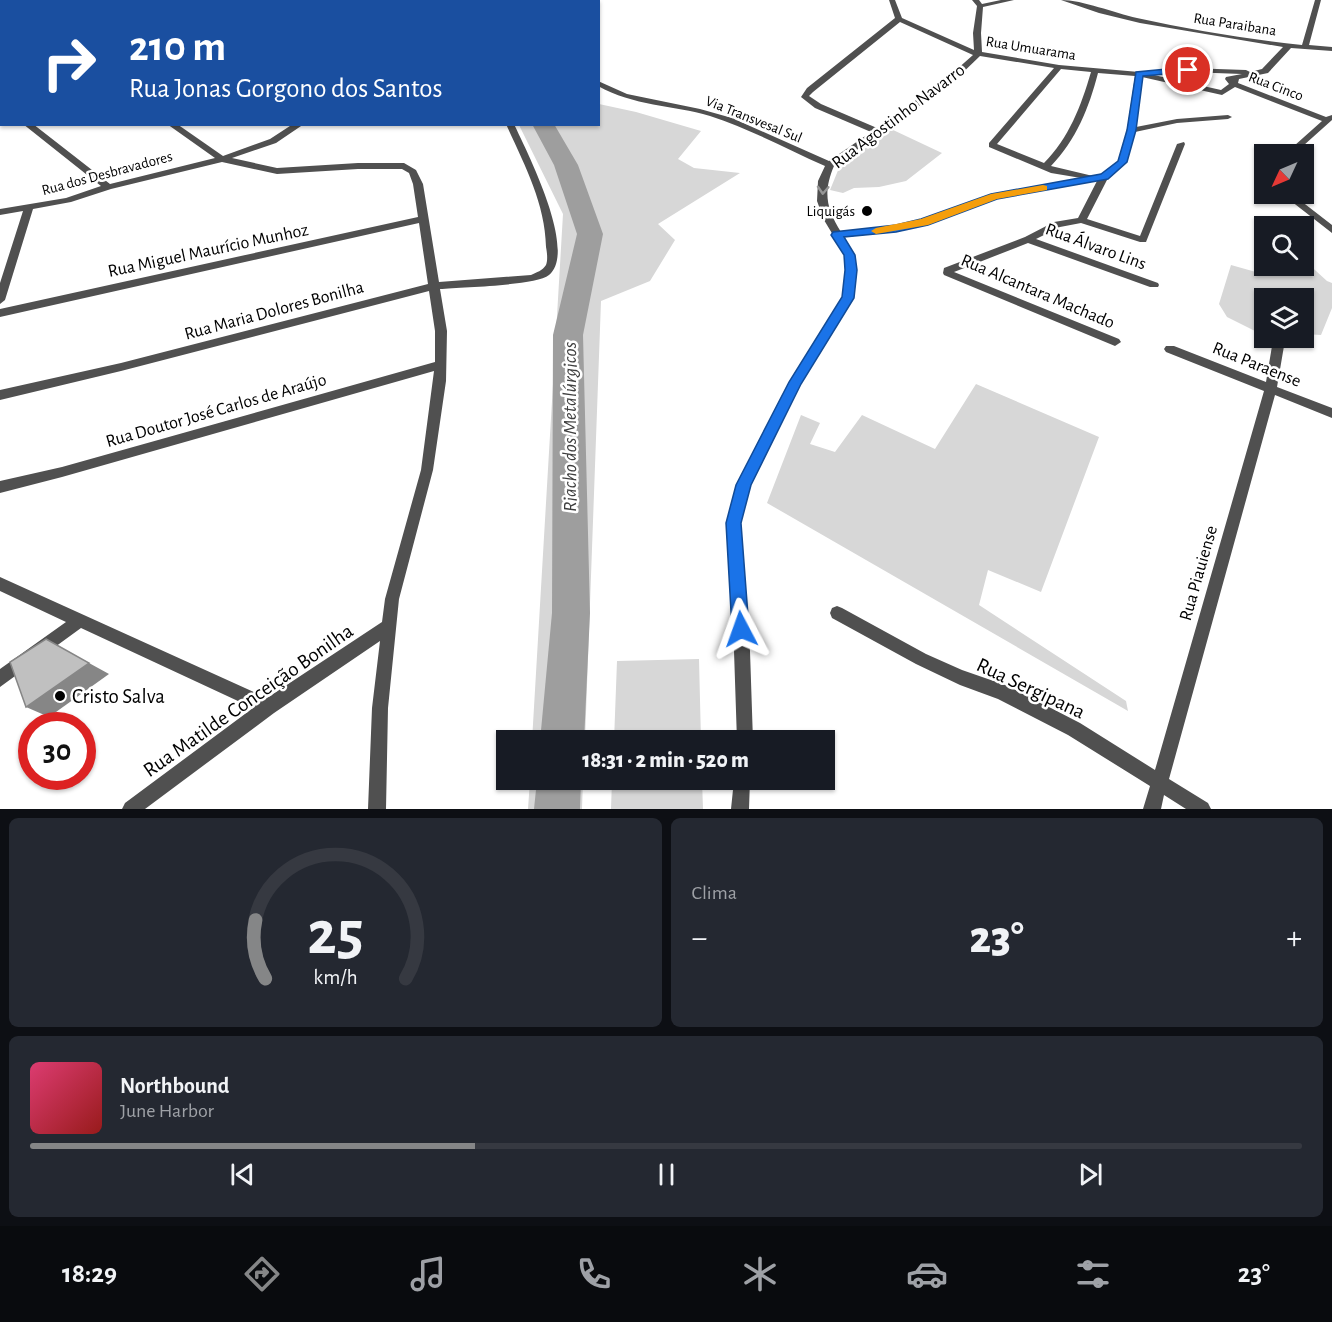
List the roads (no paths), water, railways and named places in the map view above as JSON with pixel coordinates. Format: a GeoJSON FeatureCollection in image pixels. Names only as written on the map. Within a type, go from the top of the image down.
{"type":"FeatureCollection","features":[{"type":"Feature","properties":{"kind":"street"},"geometry":{"type":"LineString","coordinates":[[876,131],[818,106],[805,97],[810,90],[899,20],[892,0]]}},
{"type":"Feature","properties":{"kind":"street"},"geometry":{"type":"LineString","coordinates":[[977,3],[1011,0]]}},
{"type":"Feature","properties":{"kind":"street","name":"Rua Paraibana"},"geometry":{"type":"LineString","coordinates":[[1064,0],[1122,18],[1288,46],[1332,49]]}},
{"type":"Feature","properties":{"kind":"street"},"geometry":{"type":"LineString","coordinates":[[1305,48],[1318,0]]}},
{"type":"Feature","properties":{"kind":"street","name":"Rua Agostinho Navarro"},"geometry":{"type":"LineString","coordinates":[[745,730],[742,651],[733,523],[744,485],[795,382],[848,298],[851,270],[849,255],[822,201],[823,181],[830,165],[950,80],[978,54],[977,3]]}},
{"type":"Feature","properties":{"kind":"street","name":"Rua Umuarama"},"geometry":{"type":"LineString","coordinates":[[899,20],[978,54],[1059,67],[1139,74],[1179,70],[1259,73]]}},
{"type":"Feature","properties":{"kind":"street"},"geometry":{"type":"LineString","coordinates":[[837,235],[896,229],[924,222],[994,196],[1101,177],[1122,162],[1131,130],[1139,74],[1221,94],[1234,84],[1233,81],[1239,76],[1265,71],[1288,46]]}},
{"type":"Feature","properties":{"kind":"street"},"geometry":{"type":"LineString","coordinates":[[1059,67],[992,145],[1059,172],[1101,177]]}},
{"type":"Feature","properties":{"kind":"street"},"geometry":{"type":"LineString","coordinates":[[1044,167],[1063,147],[1085,107],[1095,71]]}},
{"type":"Feature","properties":{"kind":"street","name":"Rua Cinco"},"geometry":{"type":"LineString","coordinates":[[1218,71],[1234,84],[1330,118]]}},
{"type":"Feature","properties":{"kind":"street","name":"Via Transvesal Sul"},"geometry":{"type":"LineString","coordinates":[[600,84],[627,97],[716,115],[830,165]]}},
{"type":"Feature","properties":{"kind":"street"},"geometry":{"type":"LineString","coordinates":[[1131,130],[1177,121],[1228,117]]}},
{"type":"Feature","properties":{"kind":"street"},"geometry":{"type":"LineString","coordinates":[[1300,144],[1330,118]]}},
{"type":"Feature","properties":{"kind":"street"},"geometry":{"type":"LineString","coordinates":[[30,126],[108,187]]}},
{"type":"Feature","properties":{"kind":"street"},"geometry":{"type":"LineString","coordinates":[[174,126],[222,159],[277,171],[404,166],[413,172],[424,219],[435,286],[441,331],[440,365],[427,470],[392,599],[380,708],[377,809]]}},
{"type":"Feature","properties":{"kind":"street","name":"Rua dos Desbravadores"},"geometry":{"type":"LineString","coordinates":[[0,212],[68,200],[108,187],[222,159],[273,141],[297,126]]}},
{"type":"Feature","properties":{"kind":"street","name":"Rua Maria Dolores Bonilha"},"geometry":{"type":"LineString","coordinates":[[0,395],[121,367],[435,286],[532,278],[545,273],[552,262],[546,209],[536,178],[511,126]]}},
{"type":"Feature","properties":{"kind":"street"},"geometry":{"type":"LineString","coordinates":[[1028,239],[1057,225],[1081,220],[1143,240],[1181,144]]}},
{"type":"Feature","properties":{"kind":"street"},"geometry":{"type":"LineString","coordinates":[[1081,220],[1101,177]]}},
{"type":"Feature","properties":{"kind":"street"},"geometry":{"type":"LineString","coordinates":[[1300,204],[1332,230]]}},
{"type":"Feature","properties":{"kind":"street"},"geometry":{"type":"LineString","coordinates":[[0,300],[28,208]]}},
{"type":"Feature","properties":{"kind":"street","name":"Rua Miguel Maurício Munhoz"},"geometry":{"type":"LineString","coordinates":[[0,313],[424,219]]}},
{"type":"Feature","properties":{"kind":"street","name":"Rua Alcantara Machado"},"geometry":{"type":"LineString","coordinates":[[1028,239],[948,270],[950,276],[1115,342]]}},
{"type":"Feature","properties":{"kind":"street","name":"Rua Álvaro Lins"},"geometry":{"type":"LineString","coordinates":[[1028,239],[1154,285]]}},
{"type":"Feature","properties":{"kind":"street","name":"Rua Piauiense"},"geometry":{"type":"LineString","coordinates":[[1152,809],[1271,389],[1278,348]]}},
{"type":"Feature","properties":{"kind":"street","name":"Rua Paraense"},"geometry":{"type":"LineString","coordinates":[[1170,349],[1332,413]]}},
{"type":"Feature","properties":{"kind":"street","name":"Rua Doutor José Carlos de Araújo"},"geometry":{"type":"LineString","coordinates":[[0,487],[62,472],[440,365]]}},
{"type":"Feature","properties":{"kind":"street"},"geometry":{"type":"LineString","coordinates":[[0,584],[268,707]]}},
{"type":"Feature","properties":{"kind":"street","name":"Rua Sergipana"},"geometry":{"type":"LineString","coordinates":[[837,613],[921,659],[960,678],[1002,692],[1074,729],[1202,809]]}},
{"type":"Feature","properties":{"kind":"street"},"geometry":{"type":"LineString","coordinates":[[0,679],[80,620]]}},
{"type":"Feature","properties":{"kind":"street","name":"Rua Matilde Conceição Bonilha"},"geometry":{"type":"LineString","coordinates":[[134,808],[268,707],[389,626]]}},
{"type":"Feature","properties":{"kind":"street"},"geometry":{"type":"LineString","coordinates":[[740,809],[741,790]]}},
{"type":"Feature","properties":{"kind":"waterway","name":"Riacho dos Metalúrgicos"},"geometry":{"type":"LineString","coordinates":[[544,126],[566,165],[590,234],[568,335],[571,613],[563,730]]}},
{"type":"Feature","properties":{"kind":"waterway","name":"Riacho dos Metalúrgicos"},"geometry":{"type":"LineString","coordinates":[[557,809],[558,790]]}},
{"type":"Feature","properties":{"kind":"place","name":"Liquigás"},"geometry":{"type":"Point","coordinates":[867,211]}},
{"type":"Feature","properties":{"kind":"place","name":"Cristo Salva"},"geometry":{"type":"Point","coordinates":[60,696]}}]}
